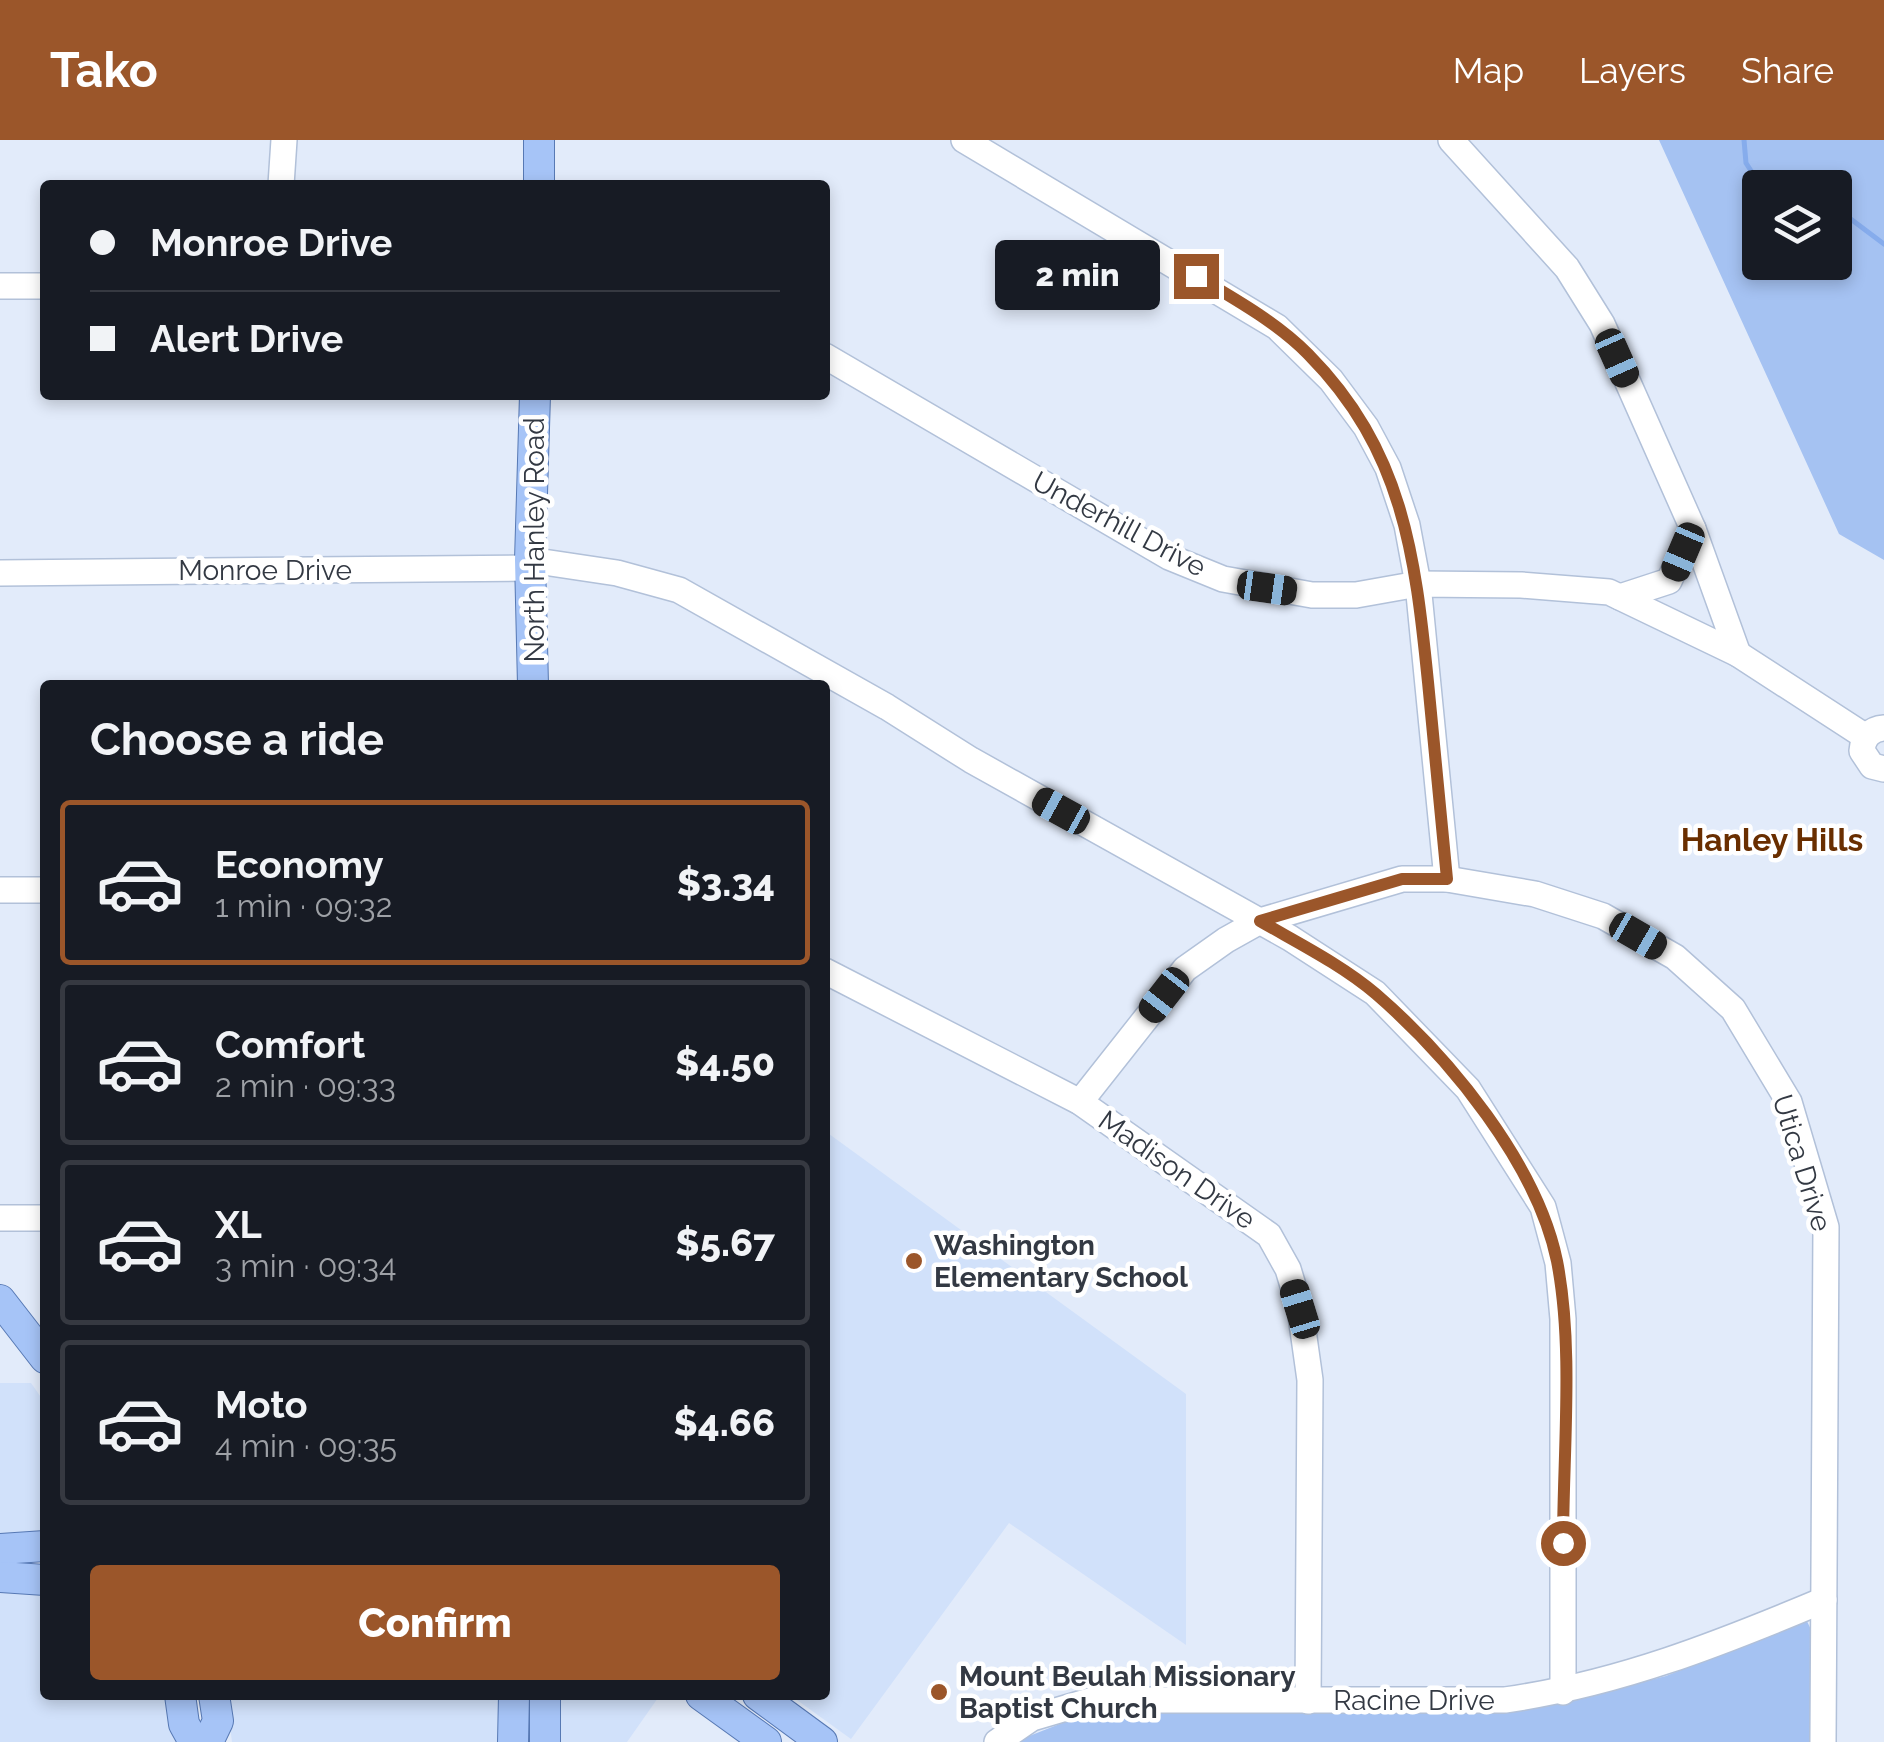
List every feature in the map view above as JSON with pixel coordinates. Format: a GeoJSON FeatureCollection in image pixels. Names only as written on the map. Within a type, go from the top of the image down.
{"type":"FeatureCollection","features":[{"type":"Feature","properties":{"kind":"main road"},"geometry":{"type":"LineString","coordinates":[[539,140],[539,180]]}},
{"type":"Feature","properties":{"kind":"main road","name":"North Hanley Road"},"geometry":{"type":"LineString","coordinates":[[533,680],[530,564],[535,400]]}},
{"type":"Feature","properties":{"kind":"main road"},"geometry":{"type":"LineString","coordinates":[[0,1300],[40,1352]]}},
{"type":"Feature","properties":{"kind":"main road"},"geometry":{"type":"LineString","coordinates":[[0,1549],[40,1546]]}},
{"type":"Feature","properties":{"kind":"main road"},"geometry":{"type":"LineString","coordinates":[[0,1576],[40,1580]]}},
{"type":"Feature","properties":{"kind":"main road"},"geometry":{"type":"LineString","coordinates":[[181,1700],[184,1724],[194,1742]]}},
{"type":"Feature","properties":{"kind":"main road"},"geometry":{"type":"LineString","coordinates":[[208,1742],[218,1721],[215,1700]]}},
{"type":"Feature","properties":{"kind":"main road"},"geometry":{"type":"LineString","coordinates":[[513,1742],[514,1700]]}},
{"type":"Feature","properties":{"kind":"main road"},"geometry":{"type":"LineString","coordinates":[[544,1742],[545,1700]]}},
{"type":"Feature","properties":{"kind":"main road"},"geometry":{"type":"LineString","coordinates":[[709,1700],[766,1742]]}},
{"type":"Feature","properties":{"kind":"main road"},"geometry":{"type":"LineString","coordinates":[[765,1700],[822,1742]]}},
{"type":"Feature","properties":{"kind":"street"},"geometry":{"type":"LineString","coordinates":[[281,180],[284,140]]}},
{"type":"Feature","properties":{"kind":"street"},"geometry":{"type":"LineString","coordinates":[[964,140],[1229,295],[1307,353],[1366,427],[1388,468],[1407,525],[1418,584],[1447,879]]}},
{"type":"Feature","properties":{"kind":"street"},"geometry":{"type":"LineString","coordinates":[[1450,140],[1567,268],[1587,300],[1693,529],[1738,654]]}},
{"type":"Feature","properties":{"kind":"street"},"geometry":{"type":"LineString","coordinates":[[0,286],[40,286]]}},
{"type":"Feature","properties":{"kind":"street","name":"Underhill Drive"},"geometry":{"type":"LineString","coordinates":[[830,359],[1196,569],[1223,579],[1312,594],[1356,595],[1418,584],[1521,584],[1609,592],[1738,654],[1875,732],[1862,744],[1865,759],[1884,769]]}},
{"type":"Feature","properties":{"kind":"street","name":"Underhill Drive"},"geometry":{"type":"LineString","coordinates":[[1620,597],[1668,580],[1693,529]]}},
{"type":"Feature","properties":{"kind":"street","name":"Monroe Drive"},"geometry":{"type":"LineString","coordinates":[[0,572],[530,564],[617,573],[679,590],[887,707],[971,760],[1260,921],[1374,993],[1468,1089],[1543,1208],[1558,1263],[1564,1320],[1563,1692]]}},
{"type":"Feature","properties":{"kind":"street","name":"Utica Drive"},"geometry":{"type":"LineString","coordinates":[[1080,1102],[1186,969],[1260,921],[1402,879],[1447,879],[1534,894],[1602,916],[1675,958],[1732,1009],[1789,1102],[1826,1228],[1824,1742]]}},
{"type":"Feature","properties":{"kind":"street"},"geometry":{"type":"LineString","coordinates":[[0,890],[40,890]]}},
{"type":"Feature","properties":{"kind":"street","name":"Madison Drive"},"geometry":{"type":"LineString","coordinates":[[830,975],[1080,1102],[1269,1234],[1288,1268],[1300,1309],[1310,1380],[1308,1701]]}},
{"type":"Feature","properties":{"kind":"street"},"geometry":{"type":"LineString","coordinates":[[0,1218],[40,1218]]}},
{"type":"Feature","properties":{"kind":"street","name":"Racine Drive"},"geometry":{"type":"LineString","coordinates":[[997,1742],[1032,1718],[1093,1700],[1505,1700],[1563,1692],[1722,1643],[1824,1600]]}},
{"type":"Feature","properties":{"kind":"shaded area"},"geometry":{"type":"Polygon","coordinates":[[[1659,140],[1884,140],[1884,560],[1839,534],[1659,140]]]}},
{"type":"Feature","properties":{"kind":"shaded area","name":"Washington Elementary School"},"geometry":{"type":"Polygon","coordinates":[[[830,1135],[1186,1394],[1186,1645],[1009,1523],[851,1739],[797,1700],[830,1700],[830,1135]]]}},
{"type":"Feature","properties":{"kind":"shaded area"},"geometry":{"type":"Polygon","coordinates":[[[0,1383],[31,1383],[40,1396],[40,1536],[0,1535],[0,1383]]]}},
{"type":"Feature","properties":{"kind":"shaded area"},"geometry":{"type":"Polygon","coordinates":[[[0,1589],[40,1590],[40,1700],[172,1700],[176,1742],[0,1742],[0,1589]]]}},
{"type":"Feature","properties":{"kind":"shaded area"},"geometry":{"type":"Polygon","coordinates":[[[1806,1619],[1813,1634],[1812,1742],[1014,1742],[1090,1712],[1492,1713],[1556,1704],[1666,1676],[1806,1619]]]}},
{"type":"Feature","properties":{"kind":"shaded area"},"geometry":{"type":"Polygon","coordinates":[[[227,1700],[508,1700],[506,1742],[232,1742],[227,1700]]]}},
{"type":"Feature","properties":{"kind":"shaded area"},"geometry":{"type":"Polygon","coordinates":[[[559,1700],[656,1700],[627,1742],[558,1742],[559,1700]]]}},
{"type":"Feature","properties":{"kind":"waterway"},"geometry":{"type":"LineString","coordinates":[[1744,140],[1750,170]]}},
{"type":"Feature","properties":{"kind":"waterway"},"geometry":{"type":"LineString","coordinates":[[1852,220],[1884,244]]}},
{"type":"Feature","properties":{"kind":"place","name":"Washington Elementary School"},"geometry":{"type":"Point","coordinates":[914,1261]}},
{"type":"Feature","properties":{"kind":"place","name":"Mount Beulah Missionary Baptist Church"},"geometry":{"type":"Point","coordinates":[939,1692]}},
{"type":"Feature","properties":{"kind":"district","name":"Hanley Hills"},"geometry":{"type":"Point","coordinates":[1772,839]}},
{"type":"Feature","properties":{"kind":"route"},"geometry":{"type":"LineString","coordinates":[[1196,276],[1276,327],[1331,380],[1366,427],[1388,468],[1407,525],[1418,584],[1447,879],[1402,879],[1260,921],[1374,993],[1468,1089],[1543,1208],[1558,1263],[1564,1320],[1563,1543]]}}]}
